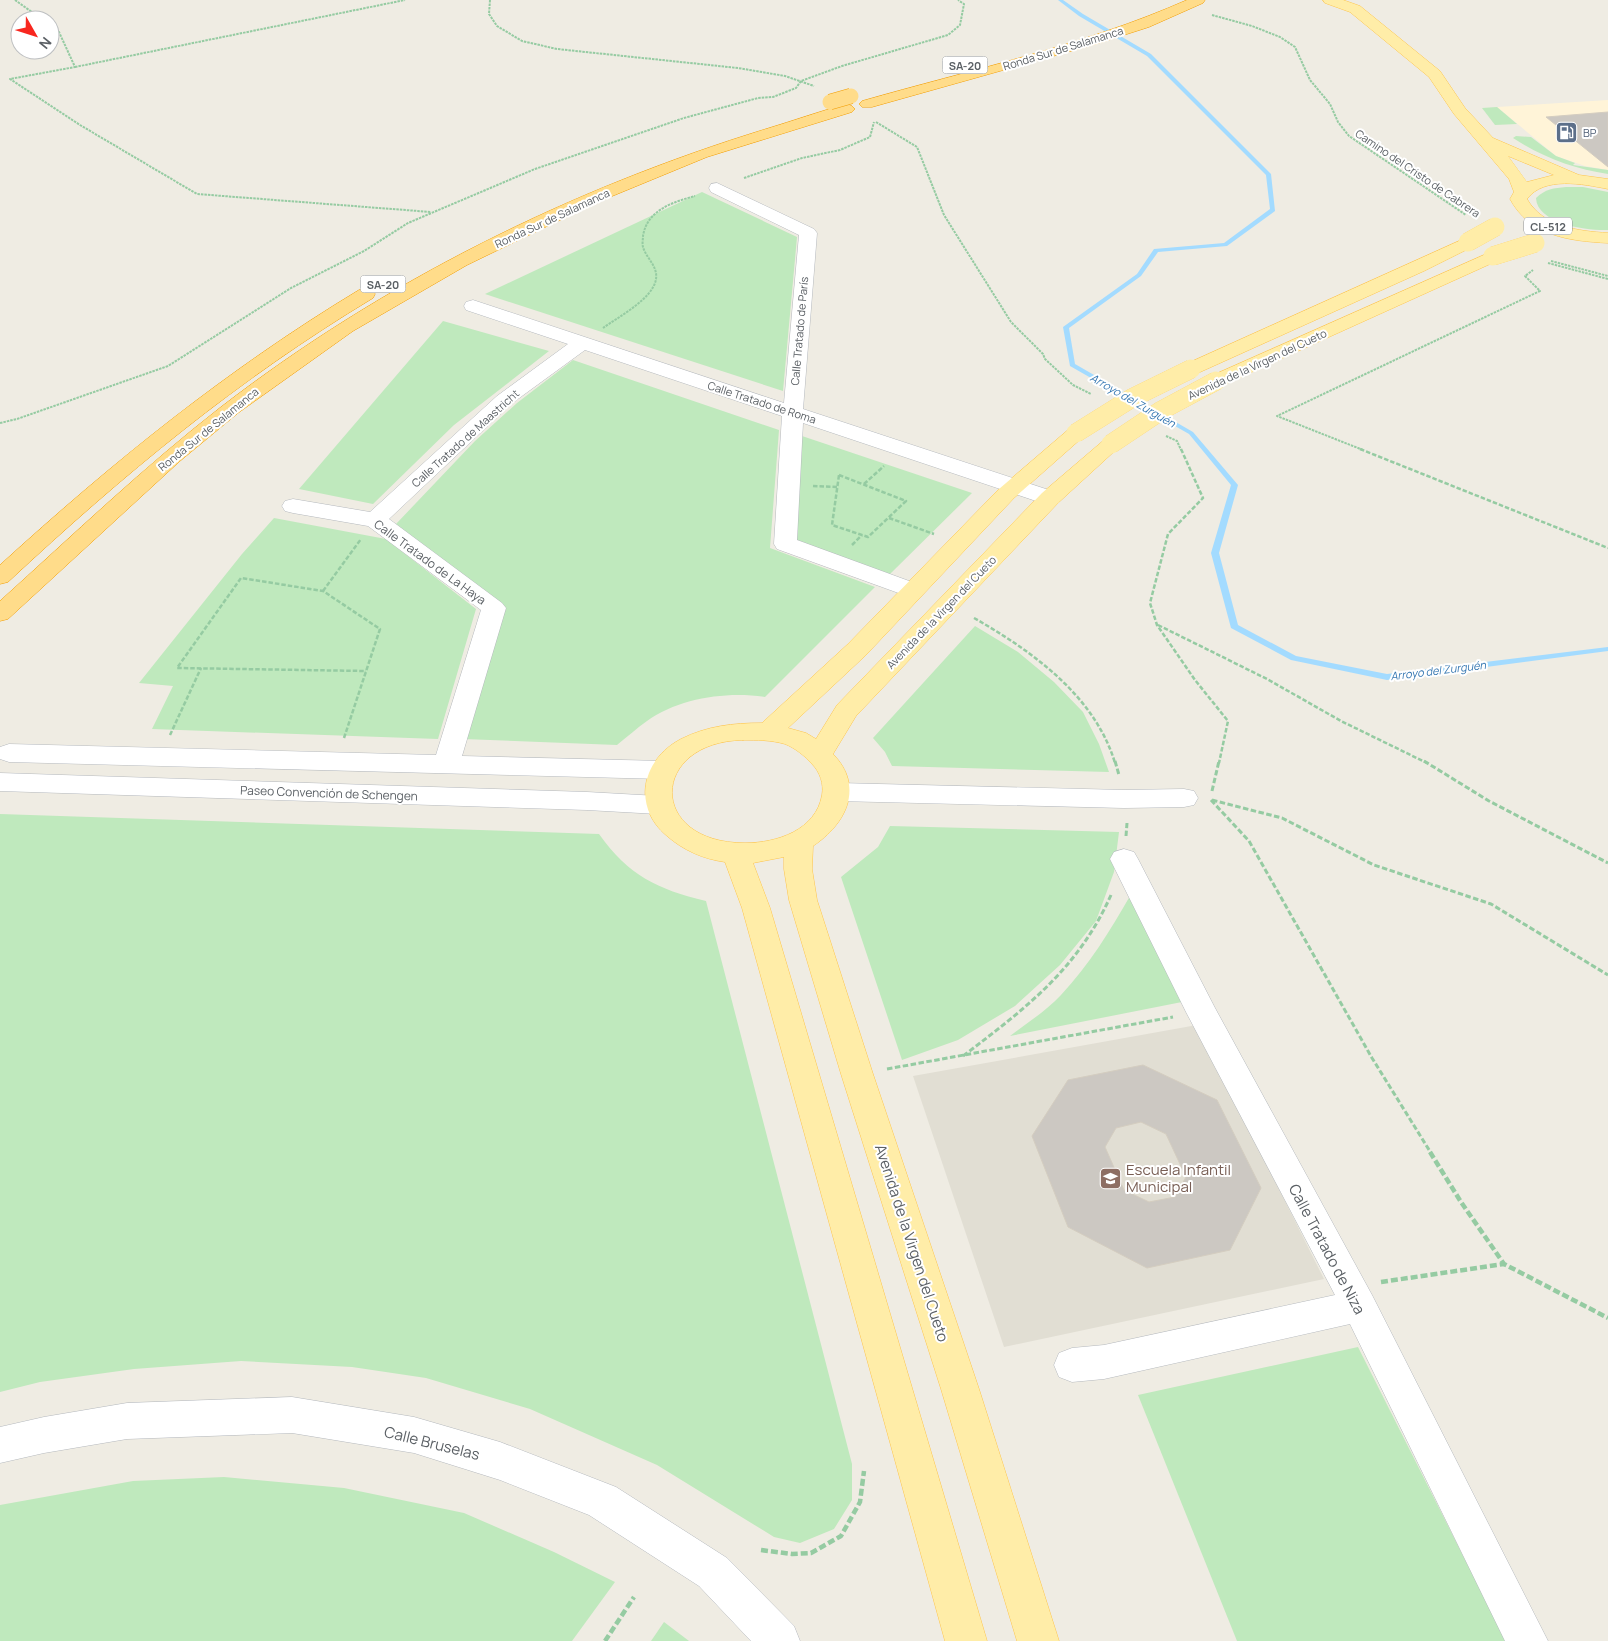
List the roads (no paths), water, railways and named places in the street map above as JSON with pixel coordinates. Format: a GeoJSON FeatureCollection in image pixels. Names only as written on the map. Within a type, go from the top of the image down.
{"type":"FeatureCollection","features":[{"type":"Feature","properties":{"kind":"highway","name":"Ronda Sur de Salamanca"},"geometry":{"type":"LineString","coordinates":[[0,614],[40,575],[172,456],[231,409],[346,327],[406,292],[521,230],[642,177],[843,102],[867,104],[1085,37],[1116,21],[1169,0]]}},
{"type":"Feature","properties":{"kind":"highway","name":"Ronda Sur de Salamanca"},"geometry":{"type":"LineString","coordinates":[[441,252],[563,193],[685,146],[1085,37],[1129,28],[1202,6]]}},
{"type":"Feature","properties":{"kind":"highway","name":"Ronda Sur de Salamanca"},"geometry":{"type":"LineString","coordinates":[[0,577],[64,517],[208,399],[320,320],[385,283]]}},
{"type":"Feature","properties":{"kind":"highway"},"geometry":{"type":"LineString","coordinates":[[0,562],[64,517]]}},
{"type":"Feature","properties":{"kind":"highway"},"geometry":{"type":"LineString","coordinates":[[0,620],[40,575]]}},
{"type":"Feature","properties":{"kind":"main road","name":"CL-512"},"geometry":{"type":"LineString","coordinates":[[1330,0],[1355,5],[1435,74],[1459,111],[1486,140],[1520,183],[1522,200],[1530,216],[1544,224],[1583,236],[1608,238]]}},
{"type":"Feature","properties":{"kind":"main road","name":"CL-512"},"geometry":{"type":"LineString","coordinates":[[1486,140],[1527,160],[1583,180],[1608,184]]}},
{"type":"Feature","properties":{"kind":"main road","name":"CL-512"},"geometry":{"type":"LineString","coordinates":[[1522,200],[1531,185],[1545,181],[1583,180]]}},
{"type":"Feature","properties":{"kind":"main road","name":"Avenida de la Virgen del Cueto"},"geometry":{"type":"LineString","coordinates":[[768,732],[810,696],[1015,486],[1076,433],[1132,398],[1191,369],[1418,267],[1468,242],[1512,217],[1522,200]]}},
{"type":"Feature","properties":{"kind":"main road","name":"Avenida de la Virgen del Cueto"},"geometry":{"type":"LineString","coordinates":[[820,754],[846,711],[1050,498],[1111,444],[1162,410],[1216,381],[1392,304],[1493,256],[1535,242],[1583,236]]}},
{"type":"Feature","properties":{"kind":"main road"},"geometry":{"type":"LineString","coordinates":[[768,732],[799,741],[820,754],[835,775],[838,792],[825,822],[799,842],[770,852],[736,854],[700,846],[669,826],[658,805],[657,788],[663,770],[684,749],[720,734],[768,732]]}},
{"type":"Feature","properties":{"kind":"main road","name":"Avenida de la Virgen del Cueto"},"geometry":{"type":"LineString","coordinates":[[799,842],[798,869],[803,900],[857,1074],[960,1389],[1038,1641]]}},
{"type":"Feature","properties":{"kind":"main road"},"geometry":{"type":"LineString","coordinates":[[736,854],[756,908],[966,1641]]}},
{"type":"Feature","properties":{"kind":"street","name":"Calle Tratado de París"},"geometry":{"type":"LineString","coordinates":[[717,188],[808,233],[793,412],[785,544],[912,590]]}},
{"type":"Feature","properties":{"kind":"street","name":"Calle Tratado de Roma"},"geometry":{"type":"LineString","coordinates":[[473,306],[1050,498]]}},
{"type":"Feature","properties":{"kind":"street","name":"Calle Tratado de Maastricht"},"geometry":{"type":"LineString","coordinates":[[375,520],[504,400],[582,343]]}},
{"type":"Feature","properties":{"kind":"street","name":"Calle Tratado de La Haya"},"geometry":{"type":"LineString","coordinates":[[293,506],[375,520],[494,608],[446,764]]}},
{"type":"Feature","properties":{"kind":"street"},"geometry":{"type":"LineString","coordinates":[[9,753],[663,770]]}},
{"type":"Feature","properties":{"kind":"street","name":"Paseo Convención de Schengen"},"geometry":{"type":"LineString","coordinates":[[0,782],[587,800],[658,805]]}},
{"type":"Feature","properties":{"kind":"street"},"geometry":{"type":"LineString","coordinates":[[838,792],[1184,798]]}},
{"type":"Feature","properties":{"kind":"street","name":"Calle Tratado de Niza"},"geometry":{"type":"LineString","coordinates":[[1124,858],[1201,1012],[1354,1297],[1527,1641]]}},
{"type":"Feature","properties":{"kind":"street"},"geometry":{"type":"LineString","coordinates":[[1072,1365],[1104,1362],[1354,1297]]}},
{"type":"Feature","properties":{"kind":"street","name":"Calle Bruselas"},"geometry":{"type":"LineString","coordinates":[[0,1445],[44,1435],[127,1421],[292,1414],[414,1435],[500,1460],[602,1501],[713,1572],[779,1641]]}},
{"type":"Feature","properties":{"kind":"waterway","name":"Arroyo del Zurguén"},"geometry":{"type":"LineString","coordinates":[[1060,0],[1081,15],[1149,55],[1269,175],[1273,210],[1225,245],[1156,250],[1139,275],[1066,327],[1072,365],[1191,433],[1235,485],[1215,553],[1234,626],[1294,658],[1387,677],[1608,649]]}},
{"type":"Feature","properties":{"kind":"place","name":"BP"},"geometry":{"type":"Point","coordinates":[1567,132]}},
{"type":"Feature","properties":{"kind":"place","name":"Escuela Infantil Municipal"},"geometry":{"type":"Point","coordinates":[1110,1178]}}]}
